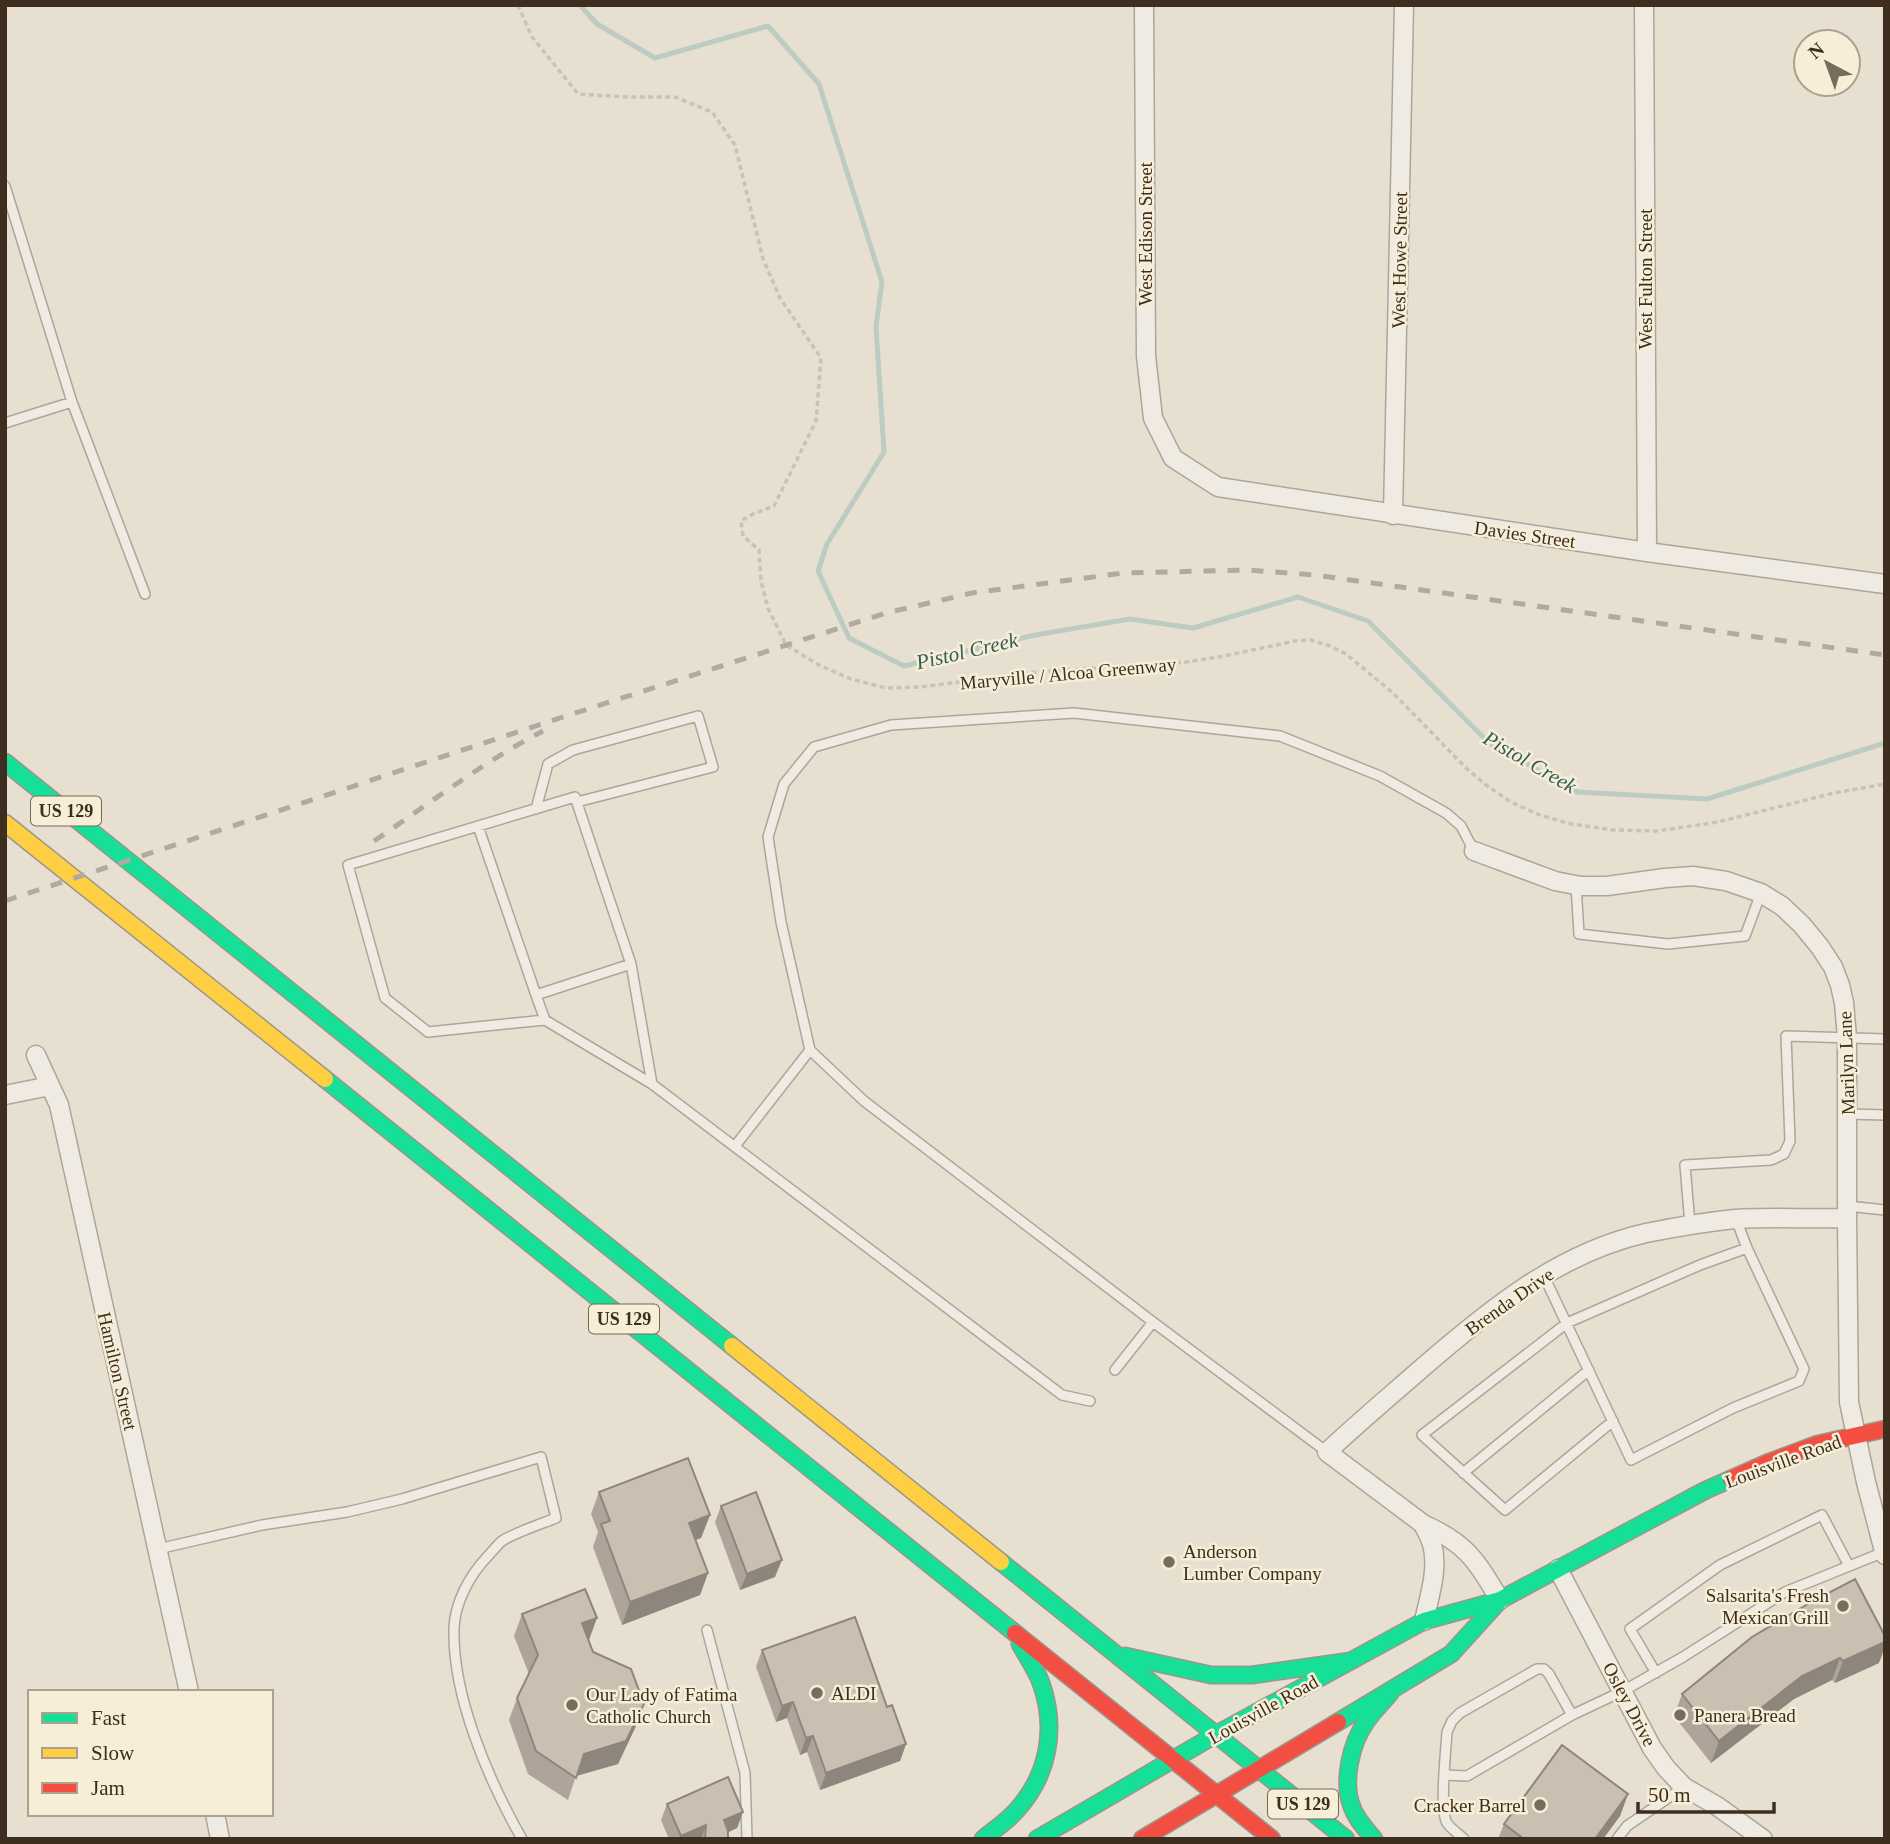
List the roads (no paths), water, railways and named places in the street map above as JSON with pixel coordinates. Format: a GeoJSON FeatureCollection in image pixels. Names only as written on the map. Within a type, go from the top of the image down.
{"type":"FeatureCollection","features":[{"type":"Feature","properties":{"kind":"main road","name":"US 129"},"geometry":{"type":"LineString","coordinates":[[5,762],[1346,1839]]}},
{"type":"Feature","properties":{"kind":"main road","name":"US 129"},"geometry":{"type":"LineString","coordinates":[[5,823],[1272,1839]]}},
{"type":"Feature","properties":{"kind":"main road","name":"Louisville Road"},"geometry":{"type":"LineString","coordinates":[[1037,1839],[1215,1735],[1424,1621],[1500,1600],[1706,1490],[1767,1463],[1818,1444],[1885,1429]]}},
{"type":"Feature","properties":{"kind":"main road","name":"Louisville Road"},"geometry":{"type":"LineString","coordinates":[[1142,1839],[1451,1654],[1500,1600]]}},
{"type":"Feature","properties":{"kind":"main road"},"geometry":{"type":"LineString","coordinates":[[983,1839],[1016,1812],[1034,1789],[1044,1768],[1051,1738],[1049,1712],[1041,1682],[1013,1630]]}},
{"type":"Feature","properties":{"kind":"main road"},"geometry":{"type":"LineString","coordinates":[[1118,1654],[1211,1675],[1252,1675],[1351,1661]]}},
{"type":"Feature","properties":{"kind":"main road"},"geometry":{"type":"LineString","coordinates":[[1374,1839],[1350,1801],[1349,1776],[1353,1751],[1362,1727],[1391,1692]]}},
{"type":"Feature","properties":{"kind":"street","name":"West Edison Street"},"geometry":{"type":"LineString","coordinates":[[1144,5],[1146,356],[1153,418],[1173,458]]}},
{"type":"Feature","properties":{"kind":"street","name":"West Howe Street"},"geometry":{"type":"LineString","coordinates":[[1393,515],[1404,5]]}},
{"type":"Feature","properties":{"kind":"street","name":"West Fulton Street"},"geometry":{"type":"LineString","coordinates":[[1644,5],[1647,552]]}},
{"type":"Feature","properties":{"kind":"street","name":"Davies Street"},"geometry":{"type":"LineString","coordinates":[[1173,458],[1218,487],[1647,552],[1885,584]]}},
{"type":"Feature","properties":{"kind":"street","name":"Marilyn Lane"},"geometry":{"type":"LineString","coordinates":[[1474,851],[1555,881],[1576,885],[1607,886],[1693,876],[1726,881],[1761,893],[1782,906],[1802,925],[1833,967],[1844,1003],[1847,1037],[1849,1402],[1884,1553]]}},
{"type":"Feature","properties":{"kind":"street","name":"Hamilton Street"},"geometry":{"type":"LineString","coordinates":[[36,1055],[60,1105],[189,1690]]}},
{"type":"Feature","properties":{"kind":"street"},"geometry":{"type":"LineString","coordinates":[[5,1095],[50,1086]]}},
{"type":"Feature","properties":{"kind":"street","name":"Brenda Drive"},"geometry":{"type":"LineString","coordinates":[[1327,1452],[1459,1336],[1501,1303],[1544,1274],[1583,1254],[1644,1234],[1690,1225],[1736,1219],[1847,1212]]}},
{"type":"Feature","properties":{"kind":"street"},"geometry":{"type":"LineString","coordinates":[[1327,1452],[1423,1524],[1441,1532],[1465,1549],[1481,1568],[1500,1600]]}},
{"type":"Feature","properties":{"kind":"street"},"geometry":{"type":"LineString","coordinates":[[1423,1524],[1432,1545],[1434,1560],[1433,1580],[1424,1621]]}},
{"type":"Feature","properties":{"kind":"street","name":"Osley Drive"},"geometry":{"type":"LineString","coordinates":[[1558,1569],[1652,1748],[1666,1769],[1684,1787],[1717,1806],[1763,1839]]}},
{"type":"Feature","properties":{"kind":"street"},"geometry":{"type":"LineString","coordinates":[[215,1816],[220,1839]]}},
{"type":"Feature","properties":{"kind":"lane"},"geometry":{"type":"LineString","coordinates":[[5,186],[72,402],[145,594]]}},
{"type":"Feature","properties":{"kind":"lane"},"geometry":{"type":"LineString","coordinates":[[5,423],[72,402]]}},
{"type":"Feature","properties":{"kind":"lane"},"geometry":{"type":"LineString","coordinates":[[1327,1452],[864,1101],[810,1050],[781,922],[768,838],[784,784],[814,747],[891,725],[1074,713],[1280,736],[1380,776],[1446,813],[1461,826],[1474,851]]}},
{"type":"Feature","properties":{"kind":"lane"},"geometry":{"type":"LineString","coordinates":[[536,809],[548,764],[573,750],[698,716],[713,767],[577,802]]}},
{"type":"Feature","properties":{"kind":"lane"},"geometry":{"type":"LineString","coordinates":[[652,1084],[631,964],[575,797],[348,865],[385,998],[428,1032],[545,1020],[652,1084],[1062,1395],[1090,1402]]}},
{"type":"Feature","properties":{"kind":"lane"},"geometry":{"type":"LineString","coordinates":[[478,826],[545,1020]]}},
{"type":"Feature","properties":{"kind":"lane"},"geometry":{"type":"LineString","coordinates":[[1576,885],[1579,934],[1668,944],[1745,936],[1761,893]]}},
{"type":"Feature","properties":{"kind":"lane"},"geometry":{"type":"LineString","coordinates":[[536,995],[631,964]]}},
{"type":"Feature","properties":{"kind":"lane"},"geometry":{"type":"LineString","coordinates":[[1690,1225],[1685,1165],[1772,1160],[1784,1154],[1790,1140],[1786,1036],[1885,1039]]}},
{"type":"Feature","properties":{"kind":"lane"},"geometry":{"type":"LineString","coordinates":[[734,1146],[810,1050]]}},
{"type":"Feature","properties":{"kind":"lane"},"geometry":{"type":"LineString","coordinates":[[1848,1114],[1885,1115]]}},
{"type":"Feature","properties":{"kind":"lane"},"geometry":{"type":"LineString","coordinates":[[1847,1212],[1885,1210]]}},
{"type":"Feature","properties":{"kind":"lane"},"geometry":{"type":"LineString","coordinates":[[1544,1274],[1631,1460],[1733,1408],[1799,1381],[1804,1369],[1736,1219]]}},
{"type":"Feature","properties":{"kind":"lane"},"geometry":{"type":"LineString","coordinates":[[1612,1421],[1506,1510],[1422,1435],[1567,1323],[1700,1265],[1747,1248]]}},
{"type":"Feature","properties":{"kind":"lane"},"geometry":{"type":"LineString","coordinates":[[1115,1370],[1153,1321]]}},
{"type":"Feature","properties":{"kind":"lane"},"geometry":{"type":"LineString","coordinates":[[1463,1473],[1589,1370]]}},
{"type":"Feature","properties":{"kind":"lane"},"geometry":{"type":"LineString","coordinates":[[158,1549],[262,1525],[402,1499],[541,1457],[556,1518],[502,1542],[477,1568],[460,1598],[454,1626],[458,1674],[477,1744],[506,1810],[523,1839]]}},
{"type":"Feature","properties":{"kind":"lane"},"geometry":{"type":"LineString","coordinates":[[1656,1673],[1630,1629],[1720,1565],[1822,1515],[1849,1566]]}},
{"type":"Feature","properties":{"kind":"lane"},"geometry":{"type":"LineString","coordinates":[[1445,1775],[1467,1776],[1572,1715],[1656,1673],[1785,1592],[1884,1553]]}},
{"type":"Feature","properties":{"kind":"lane"},"geometry":{"type":"LineString","coordinates":[[707,1630],[745,1773],[747,1839]]}},
{"type":"Feature","properties":{"kind":"lane"},"geometry":{"type":"LineString","coordinates":[[1464,1839],[1448,1825],[1443,1804],[1447,1732],[1452,1721],[1460,1713],[1537,1669],[1549,1674],[1572,1715]]}},
{"type":"Feature","properties":{"kind":"lane"},"geometry":{"type":"LineString","coordinates":[[1617,1839],[1627,1826],[1684,1787]]}},
{"type":"Feature","properties":{"kind":"waterway","name":"Pistol Creek"},"geometry":{"type":"LineString","coordinates":[[580,5],[597,24],[655,58],[768,26],[819,84],[882,282],[876,327],[884,452],[827,544],[818,571],[849,638],[904,666],[1035,635],[1130,619],[1193,628],[1298,597],[1368,621],[1489,743],[1578,792],[1707,799],[1885,743]]}},
{"type":"Feature","properties":{"kind":"railway"},"geometry":{"type":"LineString","coordinates":[[5,901],[886,613],[972,593],[1123,573],[1248,570],[1315,575],[1885,655]]}},
{"type":"Feature","properties":{"kind":"railway"},"geometry":{"type":"LineString","coordinates":[[374,841],[478,769],[543,731]]}},
{"type":"Feature","properties":{"kind":"place","name":"Anderson Lumber Company"},"geometry":{"type":"Point","coordinates":[1169,1562]}},
{"type":"Feature","properties":{"kind":"place","name":"Salsarita's Fresh Mexican Grill"},"geometry":{"type":"Point","coordinates":[1843,1606]}},
{"type":"Feature","properties":{"kind":"place","name":"ALDI"},"geometry":{"type":"Point","coordinates":[817,1693]}},
{"type":"Feature","properties":{"kind":"place","name":"Our Lady of Fatima Catholic Church"},"geometry":{"type":"Point","coordinates":[572,1705]}},
{"type":"Feature","properties":{"kind":"place","name":"Panera Bread"},"geometry":{"type":"Point","coordinates":[1680,1715]}},
{"type":"Feature","properties":{"kind":"place","name":"Cracker Barrel"},"geometry":{"type":"Point","coordinates":[1540,1805]}}]}
